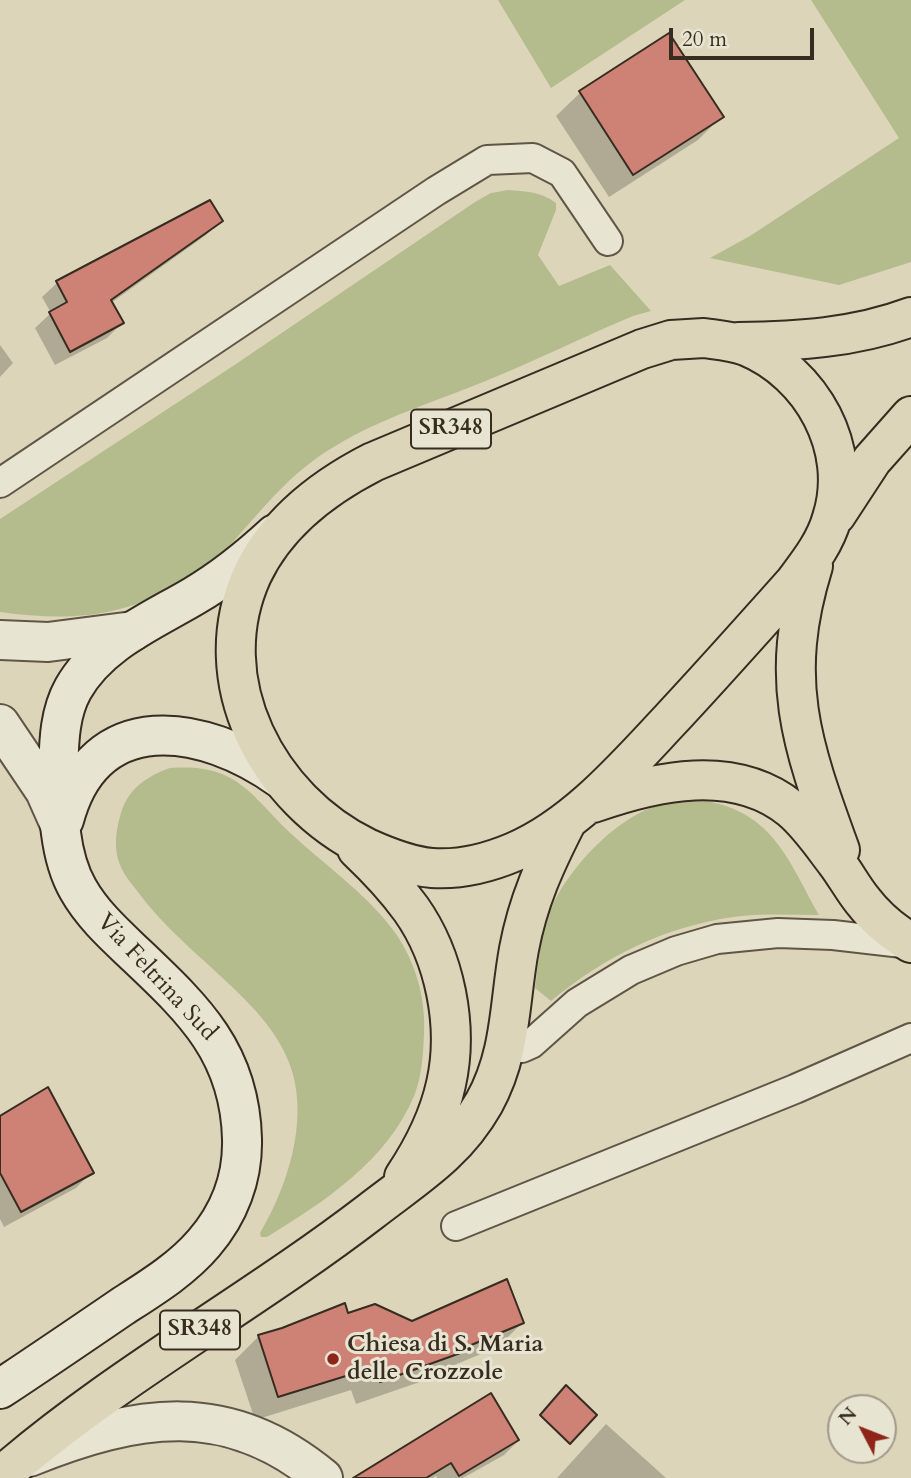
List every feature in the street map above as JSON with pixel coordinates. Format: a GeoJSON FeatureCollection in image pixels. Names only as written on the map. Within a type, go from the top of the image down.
{"type":"FeatureCollection","features":[{"type":"Feature","properties":{"kind":"main road","name":"SR348"},"geometry":{"type":"LineString","coordinates":[[385,1200],[412,1164],[428,1133],[442,1096],[450,1053],[449,1013],[437,959],[419,922],[388,882],[341,834],[309,809],[281,779],[260,745],[244,709],[236,675],[236,637],[241,605],[252,575],[269,547],[290,522],[333,484],[373,461],[642,349],[671,340],[704,338],[733,342],[793,341],[846,335],[911,317]]}},
{"type":"Feature","properties":{"kind":"main road","name":"SR348"},"geometry":{"type":"LineString","coordinates":[[733,342],[758,352],[784,370],[808,394],[825,421],[837,457],[838,479],[837,501],[823,540]]}},
{"type":"Feature","properties":{"kind":"main road","name":"SR348"},"geometry":{"type":"LineString","coordinates":[[341,834],[387,857],[430,868],[488,862],[544,836],[617,776],[794,583],[872,460],[911,416]]}},
{"type":"Feature","properties":{"kind":"main road","name":"Via Feltrina Sud"},"geometry":{"type":"LineString","coordinates":[[0,1389],[192,1257],[218,1226],[236,1187],[242,1123],[225,1057],[206,1027],[106,926],[87,903],[70,870],[61,830],[58,791],[59,737],[72,690],[91,664],[106,650],[224,576],[290,522]]}},
{"type":"Feature","properties":{"kind":"main road"},"geometry":{"type":"LineString","coordinates":[[823,540],[798,628],[794,679],[799,718],[808,757],[855,888],[862,901],[879,919],[911,944]]}},
{"type":"Feature","properties":{"kind":"main road"},"geometry":{"type":"LineString","coordinates":[[0,640],[48,642],[133,631]]}},
{"type":"Feature","properties":{"kind":"main road"},"geometry":{"type":"LineString","coordinates":[[0,724],[45,791],[61,830]]}},
{"type":"Feature","properties":{"kind":"main road"},"geometry":{"type":"LineString","coordinates":[[61,830],[69,803],[89,768],[108,750],[130,740],[175,736],[209,741],[229,748],[281,779]]}},
{"type":"Feature","properties":{"kind":"main road"},"geometry":{"type":"LineString","coordinates":[[572,814],[610,797],[672,782],[715,780],[745,785],[774,797],[802,819],[855,888]]}},
{"type":"Feature","properties":{"kind":"main road","name":"SR348"},"geometry":{"type":"LineString","coordinates":[[9,1469],[97,1402],[309,1257],[418,1178],[462,1135],[491,1089],[502,1064],[525,919],[535,885],[572,814]]}},
{"type":"Feature","properties":{"kind":"main road"},"geometry":{"type":"LineString","coordinates":[[9,1469],[115,1428],[181,1420],[234,1428],[262,1439],[320,1477]]}},
{"type":"Feature","properties":{"kind":"lane"},"geometry":{"type":"LineString","coordinates":[[0,483],[436,191],[487,160],[533,158],[562,173],[608,241]]}},
{"type":"Feature","properties":{"kind":"lane"},"geometry":{"type":"LineString","coordinates":[[506,1048],[522,1048],[531,1044],[577,1003],[631,970],[676,951],[717,939],[778,933],[833,935],[911,944]]}},
{"type":"Feature","properties":{"kind":"lane"},"geometry":{"type":"LineString","coordinates":[[456,1226],[795,1089],[911,1038]]}},
{"type":"Feature","properties":{"kind":"green space"},"geometry":{"type":"Polygon","coordinates":[[[498,0],[685,0],[551,88],[498,0]]]}},
{"type":"Feature","properties":{"kind":"green space"},"geometry":{"type":"Polygon","coordinates":[[[811,0],[911,0],[911,262],[839,285],[710,258],[750,236],[899,138],[811,0]]]}},
{"type":"Feature","properties":{"kind":"green space"},"geometry":{"type":"Polygon","coordinates":[[[508,190],[539,194],[556,203],[556,210],[538,255],[559,286],[610,265],[651,311],[633,316],[354,435],[321,455],[293,477],[219,556],[169,589],[146,600],[123,608],[76,616],[0,612],[0,519],[475,202],[491,193],[508,190]]]}},
{"type":"Feature","properties":{"kind":"green space"},"geometry":{"type":"Polygon","coordinates":[[[170,768],[213,771],[243,786],[297,839],[362,895],[385,920],[409,957],[421,995],[424,1042],[417,1089],[388,1141],[352,1178],[267,1237],[261,1237],[260,1233],[279,1196],[296,1133],[296,1091],[289,1062],[259,1015],[154,911],[127,877],[118,859],[118,826],[128,797],[146,779],[170,768]]]}},
{"type":"Feature","properties":{"kind":"green space"},"geometry":{"type":"Polygon","coordinates":[[[706,801],[729,807],[764,828],[788,859],[819,915],[733,917],[683,928],[636,946],[614,958],[551,1001],[535,988],[541,941],[549,914],[567,880],[580,863],[611,832],[646,810],[674,802],[706,801]]]}},
{"type":"Feature","properties":{"kind":"building"},"geometry":{"type":"Polygon","coordinates":[[[669,33],[724,117],[633,175],[579,91],[669,33]]]}},
{"type":"Feature","properties":{"kind":"building"},"geometry":{"type":"Polygon","coordinates":[[[210,200],[223,221],[111,300],[124,323],[70,352],[49,312],[67,302],[56,281],[210,200]]]}},
{"type":"Feature","properties":{"kind":"building"},"geometry":{"type":"Polygon","coordinates":[[[48,1087],[94,1173],[21,1212],[0,1173],[0,1116],[48,1087]]]}},
{"type":"Feature","properties":{"kind":"building"},"geometry":{"type":"Polygon","coordinates":[[[507,1279],[524,1323],[464,1348],[466,1351],[380,1382],[375,1367],[278,1397],[258,1335],[345,1303],[348,1313],[375,1304],[412,1321],[507,1279]]]}},
{"type":"Feature","properties":{"kind":"building"},"geometry":{"type":"Polygon","coordinates":[[[566,1385],[597,1415],[570,1444],[540,1415],[566,1385]]]}},
{"type":"Feature","properties":{"kind":"building"},"geometry":{"type":"Polygon","coordinates":[[[491,1393],[519,1440],[459,1476],[451,1463],[426,1478],[353,1478],[491,1393]]]}},
{"type":"Feature","properties":{"kind":"place","name":"Chiesa di S. Maria delle Crozzole"},"geometry":{"type":"Point","coordinates":[333,1359]}}]}
